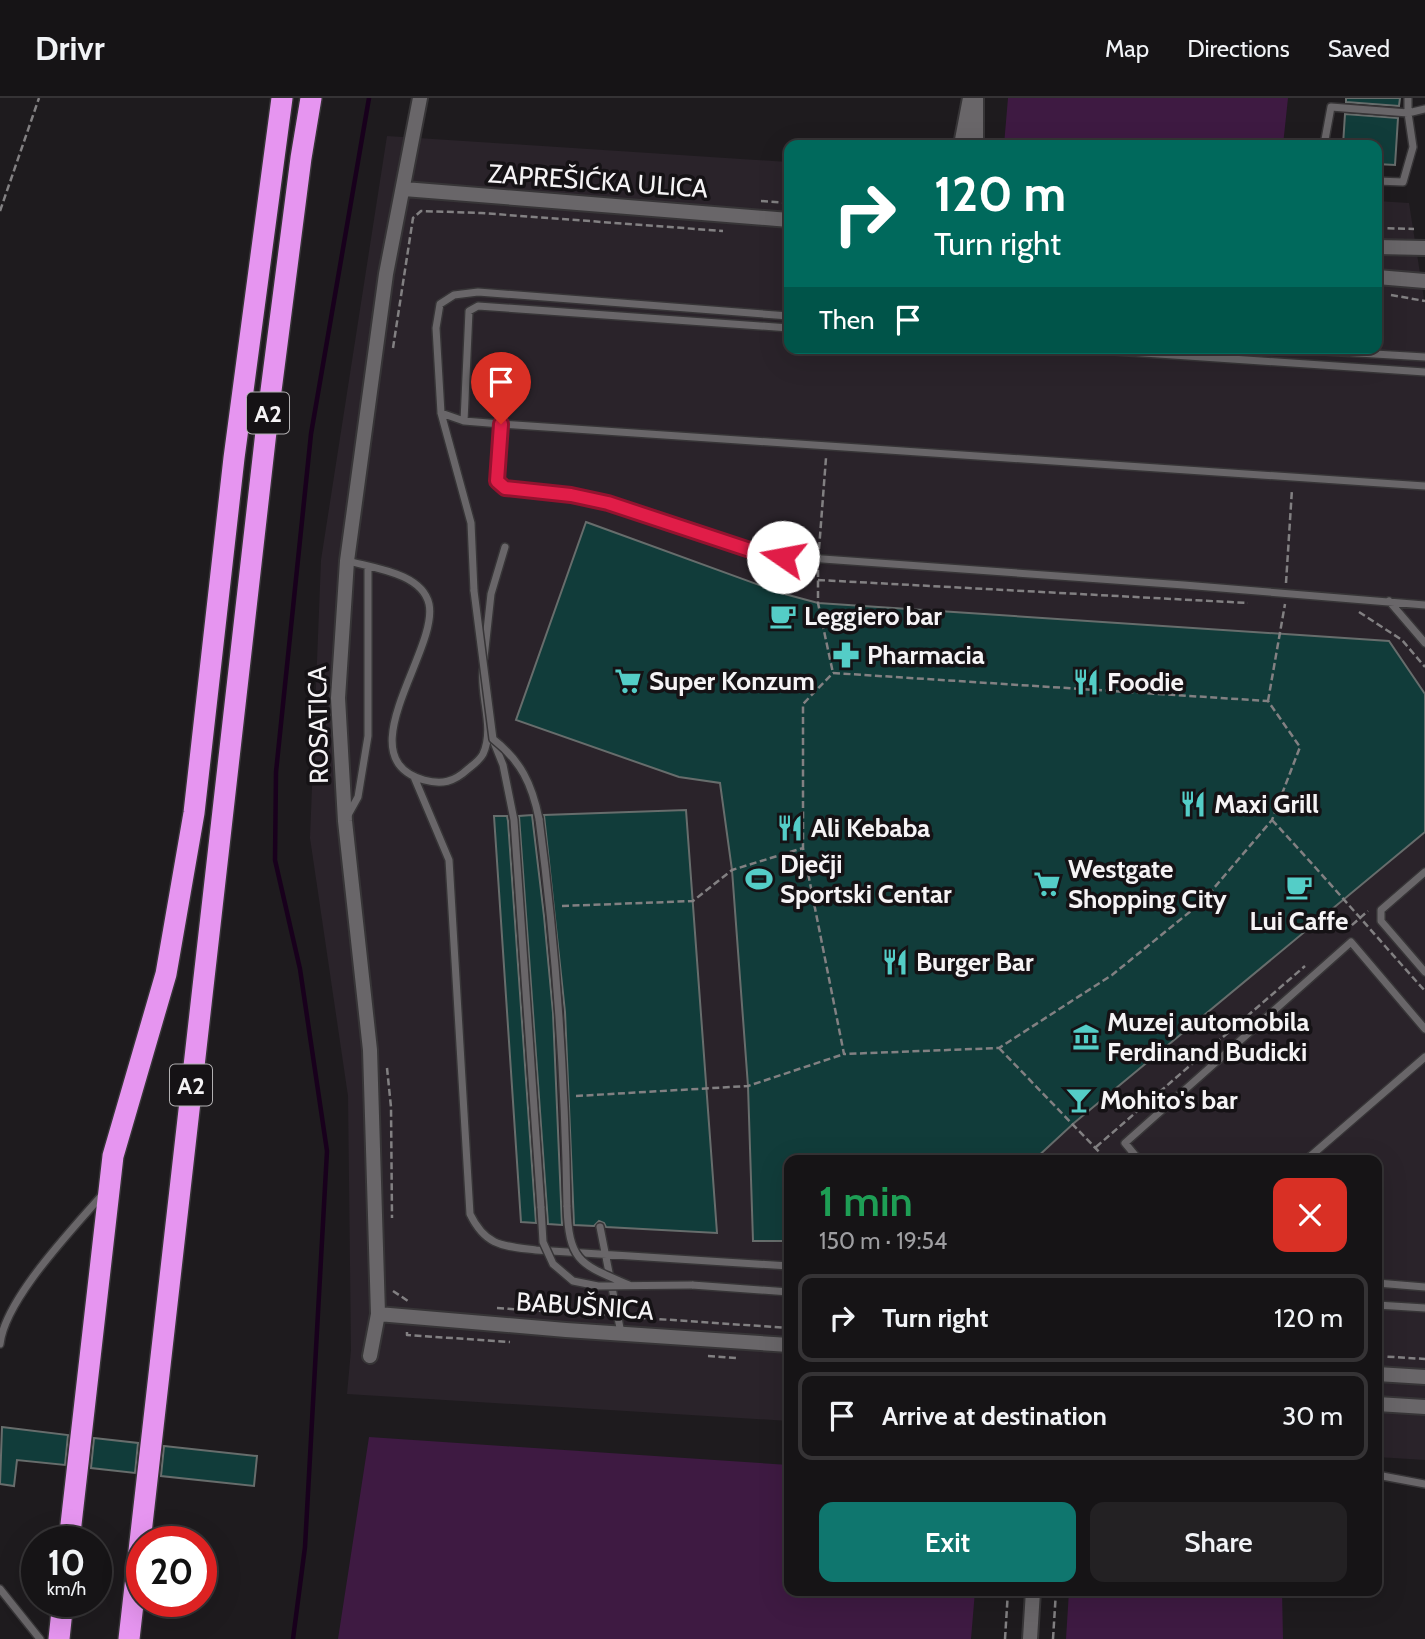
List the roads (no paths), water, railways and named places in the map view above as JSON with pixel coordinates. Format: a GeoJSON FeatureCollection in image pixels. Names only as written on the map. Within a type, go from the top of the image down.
{"type":"FeatureCollection","features":[{"type":"Feature","properties":{"kind":"highway","name":"A2"},"geometry":{"type":"LineString","coordinates":[[71,1526],[113,1156],[166,974],[194,813],[234,458],[282,98]]}},
{"type":"Feature","properties":{"kind":"highway","name":"A2"},"geometry":{"type":"LineString","coordinates":[[129,1639],[268,414],[301,158],[312,98]]}},
{"type":"Feature","properties":{"kind":"highway"},"geometry":{"type":"LineString","coordinates":[[59,1639],[61,1617]]}},
{"type":"Feature","properties":{"kind":"street","name":"ROSATICA"},"geometry":{"type":"LineString","coordinates":[[370,1356],[378,1314],[370,1049],[345,821],[338,698],[347,561],[386,274],[420,98]]}},
{"type":"Feature","properties":{"kind":"street"},"geometry":{"type":"LineString","coordinates":[[962,140],[970,98]]}},
{"type":"Feature","properties":{"kind":"street"},"geometry":{"type":"LineString","coordinates":[[976,98],[976,140]]}},
{"type":"Feature","properties":{"kind":"street","name":"ZAPREŠIĆKA ULICA"},"geometry":{"type":"LineString","coordinates":[[404,189],[784,219]]}},
{"type":"Feature","properties":{"kind":"street"},"geometry":{"type":"LineString","coordinates":[[1382,247],[1425,248]]}},
{"type":"Feature","properties":{"kind":"street"},"geometry":{"type":"LineString","coordinates":[[1382,277],[1425,281]]}},
{"type":"Feature","properties":{"kind":"street","name":"BABUŠNICA"},"geometry":{"type":"LineString","coordinates":[[378,1314],[784,1345]]}},
{"type":"Feature","properties":{"kind":"street"},"geometry":{"type":"LineString","coordinates":[[1382,1374],[1425,1377]]}},
{"type":"Feature","properties":{"kind":"street"},"geometry":{"type":"LineString","coordinates":[[1382,1404],[1425,1407]]}},
{"type":"Feature","properties":{"kind":"street"},"geometry":{"type":"LineString","coordinates":[[1030,1639],[1033,1596]]}},
{"type":"Feature","properties":{"kind":"lane"},"geometry":{"type":"LineString","coordinates":[[1382,181],[1403,182],[1413,147],[1408,98]]}},
{"type":"Feature","properties":{"kind":"lane"},"geometry":{"type":"LineString","coordinates":[[1325,140],[1331,107],[1408,113],[1425,109]]}},
{"type":"Feature","properties":{"kind":"lane"},"geometry":{"type":"LineString","coordinates":[[784,316],[478,292],[454,295],[440,304],[436,328],[441,413],[471,523],[474,591],[493,739],[503,765],[514,820],[543,1242],[553,1264],[573,1281],[598,1286],[692,1285],[784,1292]]}},
{"type":"Feature","properties":{"kind":"lane"},"geometry":{"type":"LineString","coordinates":[[464,421],[469,311],[478,306],[784,328]]}},
{"type":"Feature","properties":{"kind":"lane"},"geometry":{"type":"LineString","coordinates":[[1159,354],[1425,372]]}},
{"type":"Feature","properties":{"kind":"lane"},"geometry":{"type":"LineString","coordinates":[[1375,354],[1425,357]]}},
{"type":"Feature","properties":{"kind":"lane"},"geometry":{"type":"LineString","coordinates":[[441,413],[464,421],[501,424],[1425,486]]}},
{"type":"Feature","properties":{"kind":"lane"},"geometry":{"type":"LineString","coordinates":[[501,424],[497,481],[505,488],[571,495],[608,503],[768,555],[1425,605]]}},
{"type":"Feature","properties":{"kind":"lane"},"geometry":{"type":"LineString","coordinates":[[347,561],[404,578],[421,588],[429,605],[426,636],[399,703],[392,741],[400,767],[414,777],[434,782],[450,782],[483,756],[488,732],[483,667],[491,594],[505,547]]}},
{"type":"Feature","properties":{"kind":"lane"},"geometry":{"type":"LineString","coordinates":[[345,821],[358,797],[368,736],[368,567]]}},
{"type":"Feature","properties":{"kind":"lane"},"geometry":{"type":"LineString","coordinates":[[1388,601],[1425,643]]}},
{"type":"Feature","properties":{"kind":"lane"},"geometry":{"type":"LineString","coordinates":[[493,739],[508,751],[521,769],[533,792],[539,818],[551,906],[565,1097],[570,1241],[580,1258],[592,1269],[633,1286]]}},
{"type":"Feature","properties":{"kind":"lane"},"geometry":{"type":"LineString","coordinates":[[414,777],[449,860],[470,1214],[478,1230],[490,1240],[503,1245],[537,1250],[784,1266]]}},
{"type":"Feature","properties":{"kind":"lane"},"geometry":{"type":"LineString","coordinates":[[1425,872],[1381,910],[1381,921],[1425,972]]}},
{"type":"Feature","properties":{"kind":"lane"},"geometry":{"type":"LineString","coordinates":[[1135,1155],[1125,1143],[1351,942],[1425,1029]]}},
{"type":"Feature","properties":{"kind":"lane"},"geometry":{"type":"LineString","coordinates":[[1312,1155],[1425,1057]]}},
{"type":"Feature","properties":{"kind":"lane"},"geometry":{"type":"LineString","coordinates":[[1418,1064],[1425,1072]]}},
{"type":"Feature","properties":{"kind":"lane"},"geometry":{"type":"LineString","coordinates":[[0,1344],[5,1320],[46,1260],[110,1186]]}},
{"type":"Feature","properties":{"kind":"lane"},"geometry":{"type":"LineString","coordinates":[[600,1227],[622,1334]]}},
{"type":"Feature","properties":{"kind":"lane"},"geometry":{"type":"LineString","coordinates":[[1382,1283],[1425,1287]]}},
{"type":"Feature","properties":{"kind":"lane"},"geometry":{"type":"LineString","coordinates":[[1382,1306],[1425,1308]]}},
{"type":"Feature","properties":{"kind":"lane"},"geometry":{"type":"LineString","coordinates":[[1382,1476],[1425,1484]]}},
{"type":"Feature","properties":{"kind":"lane"},"geometry":{"type":"LineString","coordinates":[[0,1589],[40,1639]]}},
{"type":"Feature","properties":{"kind":"waterway"},"geometry":{"type":"LineString","coordinates":[[293,1639],[305,1547],[327,1151],[300,969],[275,860],[276,772],[311,434],[369,98]]}},
{"type":"Feature","properties":{"kind":"place","name":"Leggiero bar"},"geometry":{"type":"Point","coordinates":[783,616]}},
{"type":"Feature","properties":{"kind":"place","name":"Pharmacia"},"geometry":{"type":"Point","coordinates":[846,655]}},
{"type":"Feature","properties":{"kind":"place","name":"Super Konzum"},"geometry":{"type":"Point","coordinates":[628,681]}},
{"type":"Feature","properties":{"kind":"place","name":"Foodie"},"geometry":{"type":"Point","coordinates":[1086,682]}},
{"type":"Feature","properties":{"kind":"place","name":"Maxi Grill"},"geometry":{"type":"Point","coordinates":[1193,804]}},
{"type":"Feature","properties":{"kind":"place","name":"Ali Kebaba"},"geometry":{"type":"Point","coordinates":[790,828]}},
{"type":"Feature","properties":{"kind":"place","name":"Dječji Sportski Centar"},"geometry":{"type":"Point","coordinates":[759,879]}},
{"type":"Feature","properties":{"kind":"place","name":"Westgate Shopping City"},"geometry":{"type":"Point","coordinates":[1047,884]}},
{"type":"Feature","properties":{"kind":"place","name":"Lui Caffe"},"geometry":{"type":"Point","coordinates":[1299,887]}},
{"type":"Feature","properties":{"kind":"place","name":"Burger Bar"},"geometry":{"type":"Point","coordinates":[895,962]}},
{"type":"Feature","properties":{"kind":"place","name":"Muzej automobila Ferdinand Budicki"},"geometry":{"type":"Point","coordinates":[1086,1037]}},
{"type":"Feature","properties":{"kind":"place","name":"Mohito's bar"},"geometry":{"type":"Point","coordinates":[1079,1100]}}]}
